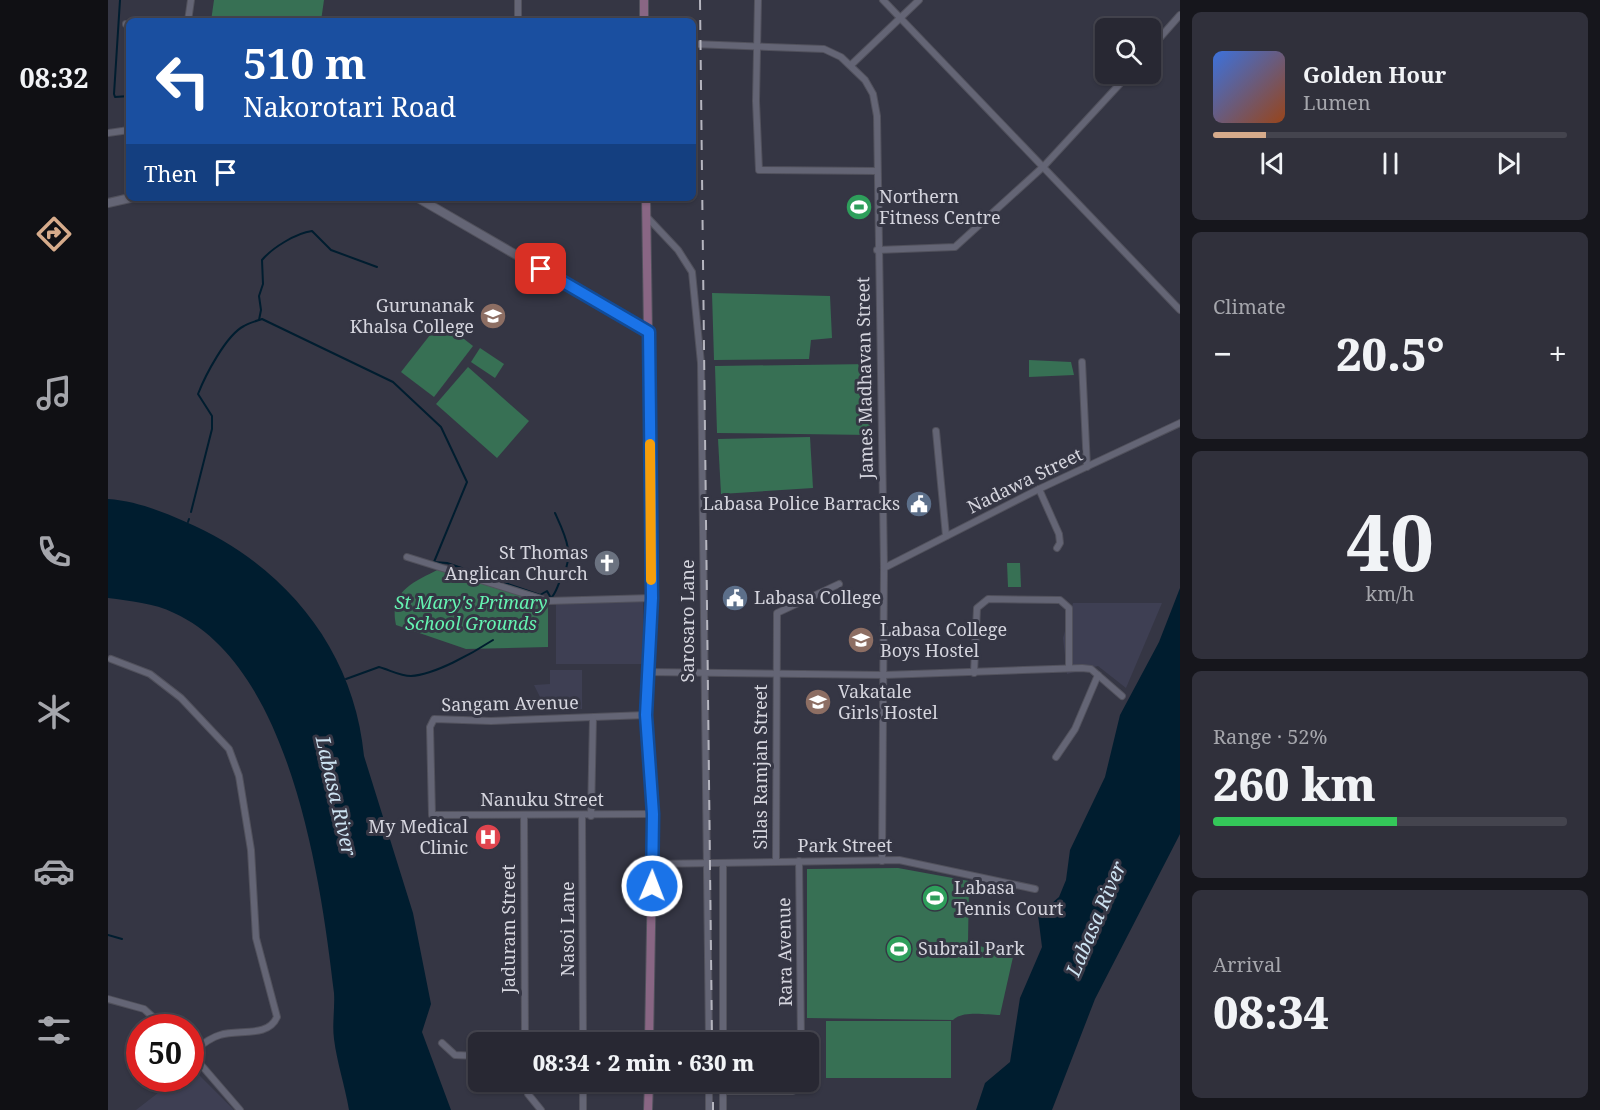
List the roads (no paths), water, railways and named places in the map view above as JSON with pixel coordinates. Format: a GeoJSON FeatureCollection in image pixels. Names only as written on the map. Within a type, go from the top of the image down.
{"type":"FeatureCollection","features":[{"type":"Feature","properties":{"kind":"main road"},"geometry":{"type":"LineString","coordinates":[[644,0],[644,18]]}},
{"type":"Feature","properties":{"kind":"main road"},"geometry":{"type":"LineString","coordinates":[[646,201],[652,598],[646,672],[646,715],[653,814],[650,1032]]}},
{"type":"Feature","properties":{"kind":"main road"},"geometry":{"type":"LineString","coordinates":[[648,1110],[649,1092]]}},
{"type":"Feature","properties":{"kind":"street"},"geometry":{"type":"LineString","coordinates":[[188,18],[191,0]]}},
{"type":"Feature","properties":{"kind":"street"},"geometry":{"type":"LineString","coordinates":[[518,0],[518,18]]}},
{"type":"Feature","properties":{"kind":"street"},"geometry":{"type":"LineString","coordinates":[[759,0],[756,101],[759,170],[876,171]]}},
{"type":"Feature","properties":{"kind":"street"},"geometry":{"type":"LineString","coordinates":[[883,0],[903,18],[1180,310]]}},
{"type":"Feature","properties":{"kind":"street"},"geometry":{"type":"LineString","coordinates":[[851,65],[903,18],[919,0]]}},
{"type":"Feature","properties":{"kind":"street"},"geometry":{"type":"LineString","coordinates":[[1161,37],[1180,15]]}},
{"type":"Feature","properties":{"kind":"street","name":"James Madhavan Street"},"geometry":{"type":"LineString","coordinates":[[696,44],[759,48],[812,47],[841,57],[851,65],[873,94],[876,116],[884,568],[882,861]]}},
{"type":"Feature","properties":{"kind":"street"},"geometry":{"type":"LineString","coordinates":[[877,250],[955,247],[1044,166],[1120,84]]}},
{"type":"Feature","properties":{"kind":"street"},"geometry":{"type":"LineString","coordinates":[[108,133],[126,130]]}},
{"type":"Feature","properties":{"kind":"street"},"geometry":{"type":"LineString","coordinates":[[108,203],[126,199]]}},
{"type":"Feature","properties":{"kind":"street"},"geometry":{"type":"LineString","coordinates":[[423,201],[649,332]]}},
{"type":"Feature","properties":{"kind":"street","name":"Sarosaro Lane"},"geometry":{"type":"LineString","coordinates":[[646,215],[678,250],[692,272],[701,363],[709,1032]]}},
{"type":"Feature","properties":{"kind":"street"},"geometry":{"type":"LineString","coordinates":[[1082,362],[1087,467]]}},
{"type":"Feature","properties":{"kind":"street","name":"Nadawa Street"},"geometry":{"type":"LineString","coordinates":[[884,568],[1039,489],[1180,423]]}},
{"type":"Feature","properties":{"kind":"street"},"geometry":{"type":"LineString","coordinates":[[936,431],[946,536]]}},
{"type":"Feature","properties":{"kind":"street"},"geometry":{"type":"LineString","coordinates":[[1039,489],[1059,534],[1060,543],[1057,548]]}},
{"type":"Feature","properties":{"kind":"street"},"geometry":{"type":"LineString","coordinates":[[407,557],[548,601],[652,598]]}},
{"type":"Feature","properties":{"kind":"street","name":"Silas Ramjan Street"},"geometry":{"type":"LineString","coordinates":[[776,862],[777,613],[839,585]]}},
{"type":"Feature","properties":{"kind":"street"},"geometry":{"type":"LineString","coordinates":[[974,673],[977,608],[988,599],[1060,600],[1065,603],[1069,608],[1069,668]]}},
{"type":"Feature","properties":{"kind":"street"},"geometry":{"type":"LineString","coordinates":[[111,659],[150,674],[181,698],[229,749],[239,776],[251,850],[256,938],[277,1017],[273,1025],[264,1030],[224,1033],[204,1044]]}},
{"type":"Feature","properties":{"kind":"street"},"geometry":{"type":"LineString","coordinates":[[646,672],[703,675],[708,671],[884,675],[1091,669],[1122,696]]}},
{"type":"Feature","properties":{"kind":"street"},"geometry":{"type":"LineString","coordinates":[[1056,757],[1075,729],[1098,675]]}},
{"type":"Feature","properties":{"kind":"street","name":"Sangam Avenue"},"geometry":{"type":"LineString","coordinates":[[432,815],[430,727],[434,719],[491,721],[646,715]]}},
{"type":"Feature","properties":{"kind":"street"},"geometry":{"type":"LineString","coordinates":[[591,816],[593,718]]}},
{"type":"Feature","properties":{"kind":"street","name":"Nanuku Street"},"geometry":{"type":"LineString","coordinates":[[432,815],[653,814]]}},
{"type":"Feature","properties":{"kind":"street","name":"Jaduram Street"},"geometry":{"type":"LineString","coordinates":[[524,816],[525,1032]]}},
{"type":"Feature","properties":{"kind":"street","name":"Nasoi Lane"},"geometry":{"type":"LineString","coordinates":[[582,816],[583,1032]]}},
{"type":"Feature","properties":{"kind":"street","name":"Park Street"},"geometry":{"type":"LineString","coordinates":[[652,864],[799,861],[913,862],[1035,889]]}},
{"type":"Feature","properties":{"kind":"street","name":"Rara Avenue"},"geometry":{"type":"LineString","coordinates":[[799,861],[801,1032]]}},
{"type":"Feature","properties":{"kind":"street"},"geometry":{"type":"LineString","coordinates":[[723,863],[723,1032]]}},
{"type":"Feature","properties":{"kind":"street"},"geometry":{"type":"LineString","coordinates":[[108,999],[144,1009],[150,1014]]}},
{"type":"Feature","properties":{"kind":"street"},"geometry":{"type":"LineString","coordinates":[[441,1043],[455,1055],[468,1056]]}},
{"type":"Feature","properties":{"kind":"street"},"geometry":{"type":"LineString","coordinates":[[204,1068],[240,1110]]}},
{"type":"Feature","properties":{"kind":"street"},"geometry":{"type":"LineString","coordinates":[[528,1092],[541,1110]]}},
{"type":"Feature","properties":{"kind":"street"},"geometry":{"type":"LineString","coordinates":[[583,1092],[583,1110]]}},
{"type":"Feature","properties":{"kind":"street"},"geometry":{"type":"LineString","coordinates":[[709,1092],[709,1110]]}},
{"type":"Feature","properties":{"kind":"street"},"geometry":{"type":"LineString","coordinates":[[723,1092],[723,1110]]}},
{"type":"Feature","properties":{"kind":"water","name":"Labasa River"},"geometry":{"type":"Polygon","coordinates":[[[108,499],[138,504],[177,518],[221,540],[254,561],[283,586],[308,615],[329,646],[346,680],[357,717],[364,756],[413,913],[431,1004],[422,1032],[451,1110],[349,1110],[334,1039],[334,993],[320,893],[309,837],[293,780],[273,727],[247,679],[214,640],[174,613],[142,603],[108,598],[108,499]]]}},
{"type":"Feature","properties":{"kind":"water","name":"Labasa River"},"geometry":{"type":"Polygon","coordinates":[[[1180,588],[1180,834],[1095,999],[1052,1110],[976,1110],[985,1083],[1010,1062],[1020,998],[1042,947],[1038,915],[1059,897],[1066,880],[1070,850],[1105,777],[1120,715],[1159,642],[1180,588]]]}},
{"type":"Feature","properties":{"kind":"waterway"},"geometry":{"type":"LineString","coordinates":[[120,0],[114,94],[115,97],[126,96]]}},
{"type":"Feature","properties":{"kind":"waterway"},"geometry":{"type":"LineString","coordinates":[[259,320],[261,310],[259,296],[263,284],[262,260],[278,246],[292,238],[312,231],[331,250],[377,267]]}},
{"type":"Feature","properties":{"kind":"waterway"},"geometry":{"type":"LineString","coordinates":[[191,512],[212,429],[212,416],[198,394],[211,367],[230,338],[244,326],[262,319],[393,382],[441,427],[467,482],[434,562],[447,563],[540,595],[547,591],[551,598],[568,563],[566,538],[555,513]]}},
{"type":"Feature","properties":{"kind":"waterway"},"geometry":{"type":"LineString","coordinates":[[346,679],[379,667],[403,675],[420,675],[453,662],[493,640]]}},
{"type":"Feature","properties":{"kind":"waterway"},"geometry":{"type":"LineString","coordinates":[[108,935],[122,939]]}},
{"type":"Feature","properties":{"kind":"railway"},"geometry":{"type":"LineString","coordinates":[[700,0],[712,1032]]}},
{"type":"Feature","properties":{"kind":"railway"},"geometry":{"type":"LineString","coordinates":[[713,1092],[713,1110]]}},
{"type":"Feature","properties":{"kind":"place","name":"Northern Fitness Centre"},"geometry":{"type":"Point","coordinates":[859,207]}},
{"type":"Feature","properties":{"kind":"place","name":"Gurunanak Khalsa College"},"geometry":{"type":"Point","coordinates":[493,316]}},
{"type":"Feature","properties":{"kind":"place","name":"Labasa Police Barracks"},"geometry":{"type":"Point","coordinates":[919,504]}},
{"type":"Feature","properties":{"kind":"place","name":"St Thomas Anglican Church"},"geometry":{"type":"Point","coordinates":[607,563]}},
{"type":"Feature","properties":{"kind":"place","name":"Labasa College"},"geometry":{"type":"Point","coordinates":[735,598]}},
{"type":"Feature","properties":{"kind":"place","name":"Labasa College Boys Hostel"},"geometry":{"type":"Point","coordinates":[861,640]}},
{"type":"Feature","properties":{"kind":"place","name":"Vakatale Girls Hostel"},"geometry":{"type":"Point","coordinates":[818,702]}},
{"type":"Feature","properties":{"kind":"place","name":"My Medical Clinic"},"geometry":{"type":"Point","coordinates":[488,837]}},
{"type":"Feature","properties":{"kind":"place","name":"Labasa Tennis Court"},"geometry":{"type":"Point","coordinates":[935,898]}},
{"type":"Feature","properties":{"kind":"place","name":"Subrail Park"},"geometry":{"type":"Point","coordinates":[899,949]}},
{"type":"Feature","properties":{"kind":"park label","name":"St Mary's Primary School Grounds"},"geometry":{"type":"Point","coordinates":[471,613]}}]}
